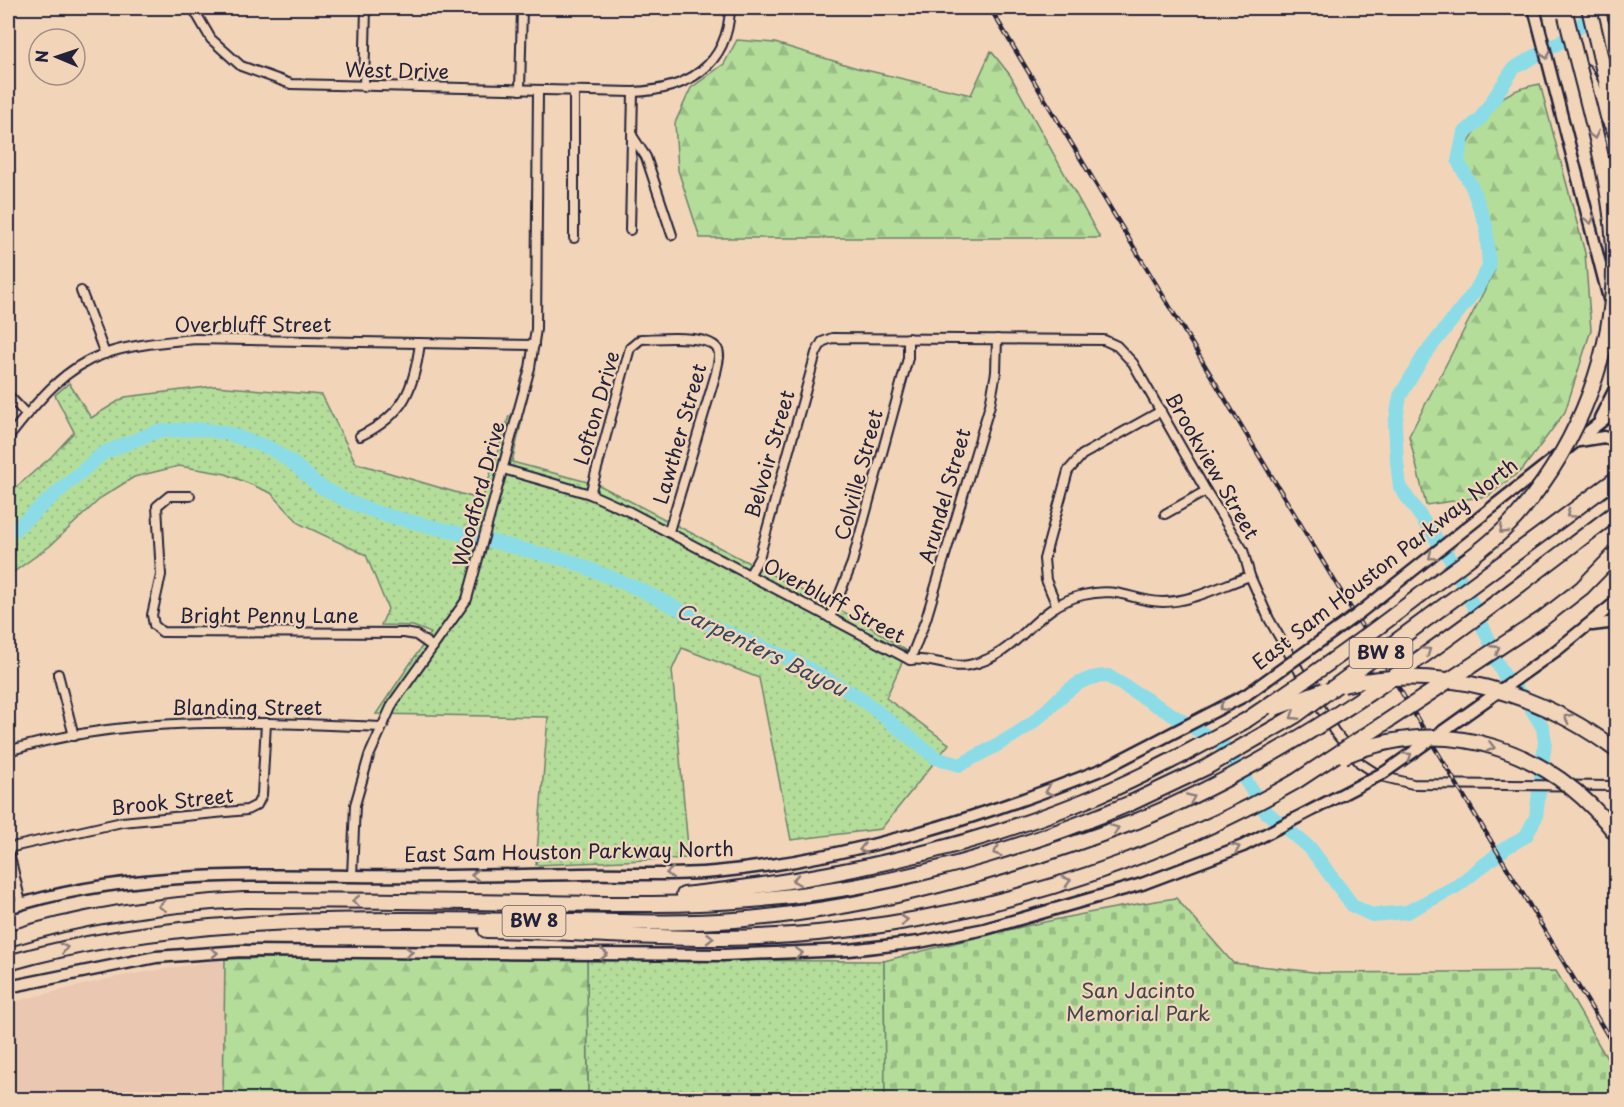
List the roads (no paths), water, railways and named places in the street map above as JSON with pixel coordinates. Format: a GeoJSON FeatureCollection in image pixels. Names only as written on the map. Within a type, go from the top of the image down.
{"type":"FeatureCollection","features":[{"type":"Feature","properties":{"kind":"highway"},"geometry":{"type":"LineString","coordinates":[[1589,8],[1617,123]]}},
{"type":"Feature","properties":{"kind":"highway"},"geometry":{"type":"LineString","coordinates":[[1614,8],[1617,18]]}},
{"type":"Feature","properties":{"kind":"highway"},"geometry":{"type":"LineString","coordinates":[[1565,12],[1587,78],[1617,133]]}},
{"type":"Feature","properties":{"kind":"highway"},"geometry":{"type":"LineString","coordinates":[[1245,722],[1345,652],[1497,536],[1538,489],[1562,452],[1583,411],[1599,367],[1607,330],[1614,251],[1607,192],[1565,12]]}},
{"type":"Feature","properties":{"kind":"highway","name":"BW 8"},"geometry":{"type":"LineString","coordinates":[[8,939],[116,913],[169,905],[244,900],[583,903],[752,900],[842,888],[976,859],[1074,826],[1131,803],[1207,767],[1295,716],[1617,479]]}},
{"type":"Feature","properties":{"kind":"highway","name":"BW 8"},"geometry":{"type":"LineString","coordinates":[[8,963],[104,939],[167,930],[232,925],[355,921],[700,922],[780,915],[837,907],[941,885],[1004,868],[1137,821],[1215,786],[1300,738],[1440,641],[1617,512]]}},
{"type":"Feature","properties":{"kind":"highway"},"geometry":{"type":"LineString","coordinates":[[1295,782],[1542,619],[1582,588],[1617,553]]}},
{"type":"Feature","properties":{"kind":"highway"},"geometry":{"type":"LineString","coordinates":[[583,903],[699,893],[813,877],[962,844],[1016,826],[1126,783],[1245,722],[1290,702],[1336,687],[1381,679],[1433,679],[1485,687],[1530,701],[1572,720],[1617,750]]}},
{"type":"Feature","properties":{"kind":"highway"},"geometry":{"type":"LineString","coordinates":[[232,925],[723,938],[842,929],[970,907],[1051,886],[1150,852],[1232,816],[1346,755],[1385,743],[1424,739],[1477,743],[1515,754],[1551,771],[1585,798],[1617,834]]}},
{"type":"Feature","properties":{"kind":"highway"},"geometry":{"type":"LineString","coordinates":[[8,928],[116,913]]}},
{"type":"Feature","properties":{"kind":"main road"},"geometry":{"type":"LineString","coordinates":[[1534,8],[1617,332]]}},
{"type":"Feature","properties":{"kind":"main road"},"geometry":{"type":"LineString","coordinates":[[1594,427],[1617,387]]}},
{"type":"Feature","properties":{"kind":"main road","name":"East Sam Houston Parkway North"},"geometry":{"type":"LineString","coordinates":[[8,908],[21,903],[115,883],[181,877],[251,874],[352,876],[713,872],[816,859],[944,826],[1029,799],[1103,769],[1246,695],[1350,621],[1617,410]]}},
{"type":"Feature","properties":{"kind":"main road"},"geometry":{"type":"LineString","coordinates":[[1576,441],[1604,437],[1617,442]]}},
{"type":"Feature","properties":{"kind":"main road","name":"BW 8"},"geometry":{"type":"LineString","coordinates":[[8,987],[156,957],[242,951],[722,955],[849,950],[919,942],[985,929],[1142,884],[1243,846],[1385,772],[1557,650],[1617,602]]}},
{"type":"Feature","properties":{"kind":"main road"},"geometry":{"type":"LineString","coordinates":[[1588,625],[1617,622]]}},
{"type":"Feature","properties":{"kind":"street","name":"West Drive"},"geometry":{"type":"LineString","coordinates":[[193,8],[211,39],[241,66],[291,84],[633,92],[667,89],[685,82],[704,70],[714,57],[725,35],[730,8]]}},
{"type":"Feature","properties":{"kind":"street"},"geometry":{"type":"LineString","coordinates":[[364,87],[366,8]]}},
{"type":"Feature","properties":{"kind":"street"},"geometry":{"type":"LineString","coordinates":[[520,90],[522,8]]}},
{"type":"Feature","properties":{"kind":"street","name":"Woodford Drive"},"geometry":{"type":"LineString","coordinates":[[352,876],[355,805],[380,727],[393,703],[467,599],[534,345],[538,90]]}},
{"type":"Feature","properties":{"kind":"street"},"geometry":{"type":"LineString","coordinates":[[574,91],[574,238]]}},
{"type":"Feature","properties":{"kind":"street"},"geometry":{"type":"LineString","coordinates":[[630,230],[633,92]]}},
{"type":"Feature","properties":{"kind":"street"},"geometry":{"type":"LineString","coordinates":[[632,136],[646,157],[672,235]]}},
{"type":"Feature","properties":{"kind":"street"},"geometry":{"type":"LineString","coordinates":[[81,291],[105,354]]}},
{"type":"Feature","properties":{"kind":"street","name":"Brookview Street"},"geometry":{"type":"LineString","coordinates":[[822,342],[832,338],[908,338],[1111,343],[1129,357],[1206,491],[1243,550],[1250,576],[1274,628],[1334,731],[1360,763],[1380,776],[1413,784],[1617,786]]}},
{"type":"Feature","properties":{"kind":"street","name":"Colville Street"},"geometry":{"type":"LineString","coordinates":[[830,618],[852,563],[908,358],[908,338]]}},
{"type":"Feature","properties":{"kind":"street","name":"Overbluff Street"},"geometry":{"type":"LineString","coordinates":[[8,438],[60,381],[105,354],[156,343],[195,339],[534,345]]}},
{"type":"Feature","properties":{"kind":"street","name":"Lofton Drive"},"geometry":{"type":"LineString","coordinates":[[590,494],[630,348],[634,343],[640,339],[702,339],[716,346]]}},
{"type":"Feature","properties":{"kind":"street","name":"Arundel Street"},"geometry":{"type":"LineString","coordinates":[[910,660],[926,619],[990,405],[996,372],[997,339]]}},
{"type":"Feature","properties":{"kind":"street","name":"Belvoir Street"},"geometry":{"type":"LineString","coordinates":[[750,574],[759,558],[816,353],[822,342]]}},
{"type":"Feature","properties":{"kind":"street"},"geometry":{"type":"LineString","coordinates":[[360,436],[383,424],[405,399],[415,374],[420,343]]}},
{"type":"Feature","properties":{"kind":"street","name":"Lawther Street"},"geometry":{"type":"LineString","coordinates":[[669,531],[716,373],[719,352],[716,346]]}},
{"type":"Feature","properties":{"kind":"street"},"geometry":{"type":"LineString","coordinates":[[8,395],[27,415]]}},
{"type":"Feature","properties":{"kind":"street"},"geometry":{"type":"LineString","coordinates":[[1056,604],[1046,580],[1044,559],[1068,471],[1082,455],[1161,411]]}},
{"type":"Feature","properties":{"kind":"street","name":"Overbluff Street"},"geometry":{"type":"LineString","coordinates":[[503,469],[590,494],[669,531],[910,660],[967,666],[994,657],[1015,643],[1046,611],[1056,604],[1084,594],[1111,590],[1155,601],[1173,601],[1250,576]]}},
{"type":"Feature","properties":{"kind":"street"},"geometry":{"type":"LineString","coordinates":[[1165,514],[1206,491]]}},
{"type":"Feature","properties":{"kind":"street","name":"Bright Penny Lane"},"geometry":{"type":"LineString","coordinates":[[190,496],[169,496],[157,506],[161,575],[152,615],[154,625],[162,632],[404,633],[416,635],[433,647]]}},
{"type":"Feature","properties":{"kind":"street"},"geometry":{"type":"LineString","coordinates":[[58,674],[74,736]]}},
{"type":"Feature","properties":{"kind":"street","name":"Blanding Street"},"geometry":{"type":"LineString","coordinates":[[8,751],[74,736],[191,722],[380,727]]}},
{"type":"Feature","properties":{"kind":"street","name":"Brook Street"},"geometry":{"type":"LineString","coordinates":[[8,848],[122,822],[247,810],[253,807],[262,795],[266,723]]}},
{"type":"Feature","properties":{"kind":"street"},"geometry":{"type":"LineString","coordinates":[[8,848],[21,903]]}},
{"type":"Feature","properties":{"kind":"waterway","name":"Carpenters Bayou"},"geometry":{"type":"LineString","coordinates":[[8,535],[103,453],[158,431],[201,429],[226,433],[270,448],[293,463],[318,485],[347,501],[381,514],[570,561],[639,589],[714,627],[795,661],[859,697],[936,758],[960,765],[1024,729],[1075,685],[1085,680],[1108,676],[1224,746],[1265,811],[1311,849],[1353,906],[1372,915],[1407,912],[1457,886],[1507,847],[1526,836],[1536,817],[1545,742],[1543,728],[1528,703],[1504,675],[1495,659],[1491,644],[1451,560],[1400,487],[1395,425],[1400,396],[1423,357],[1475,291],[1489,267],[1486,225],[1472,187],[1458,161],[1464,133],[1480,119],[1514,68],[1564,40],[1599,8]]}},
{"type":"Feature","properties":{"kind":"railway"},"geometry":{"type":"LineString","coordinates":[[990,8],[1616,1049]]}},
{"type":"Feature","properties":{"kind":"park label","name":"San Jacinto Memorial Park"},"geometry":{"type":"Point","coordinates":[1138,1002]}}]}
